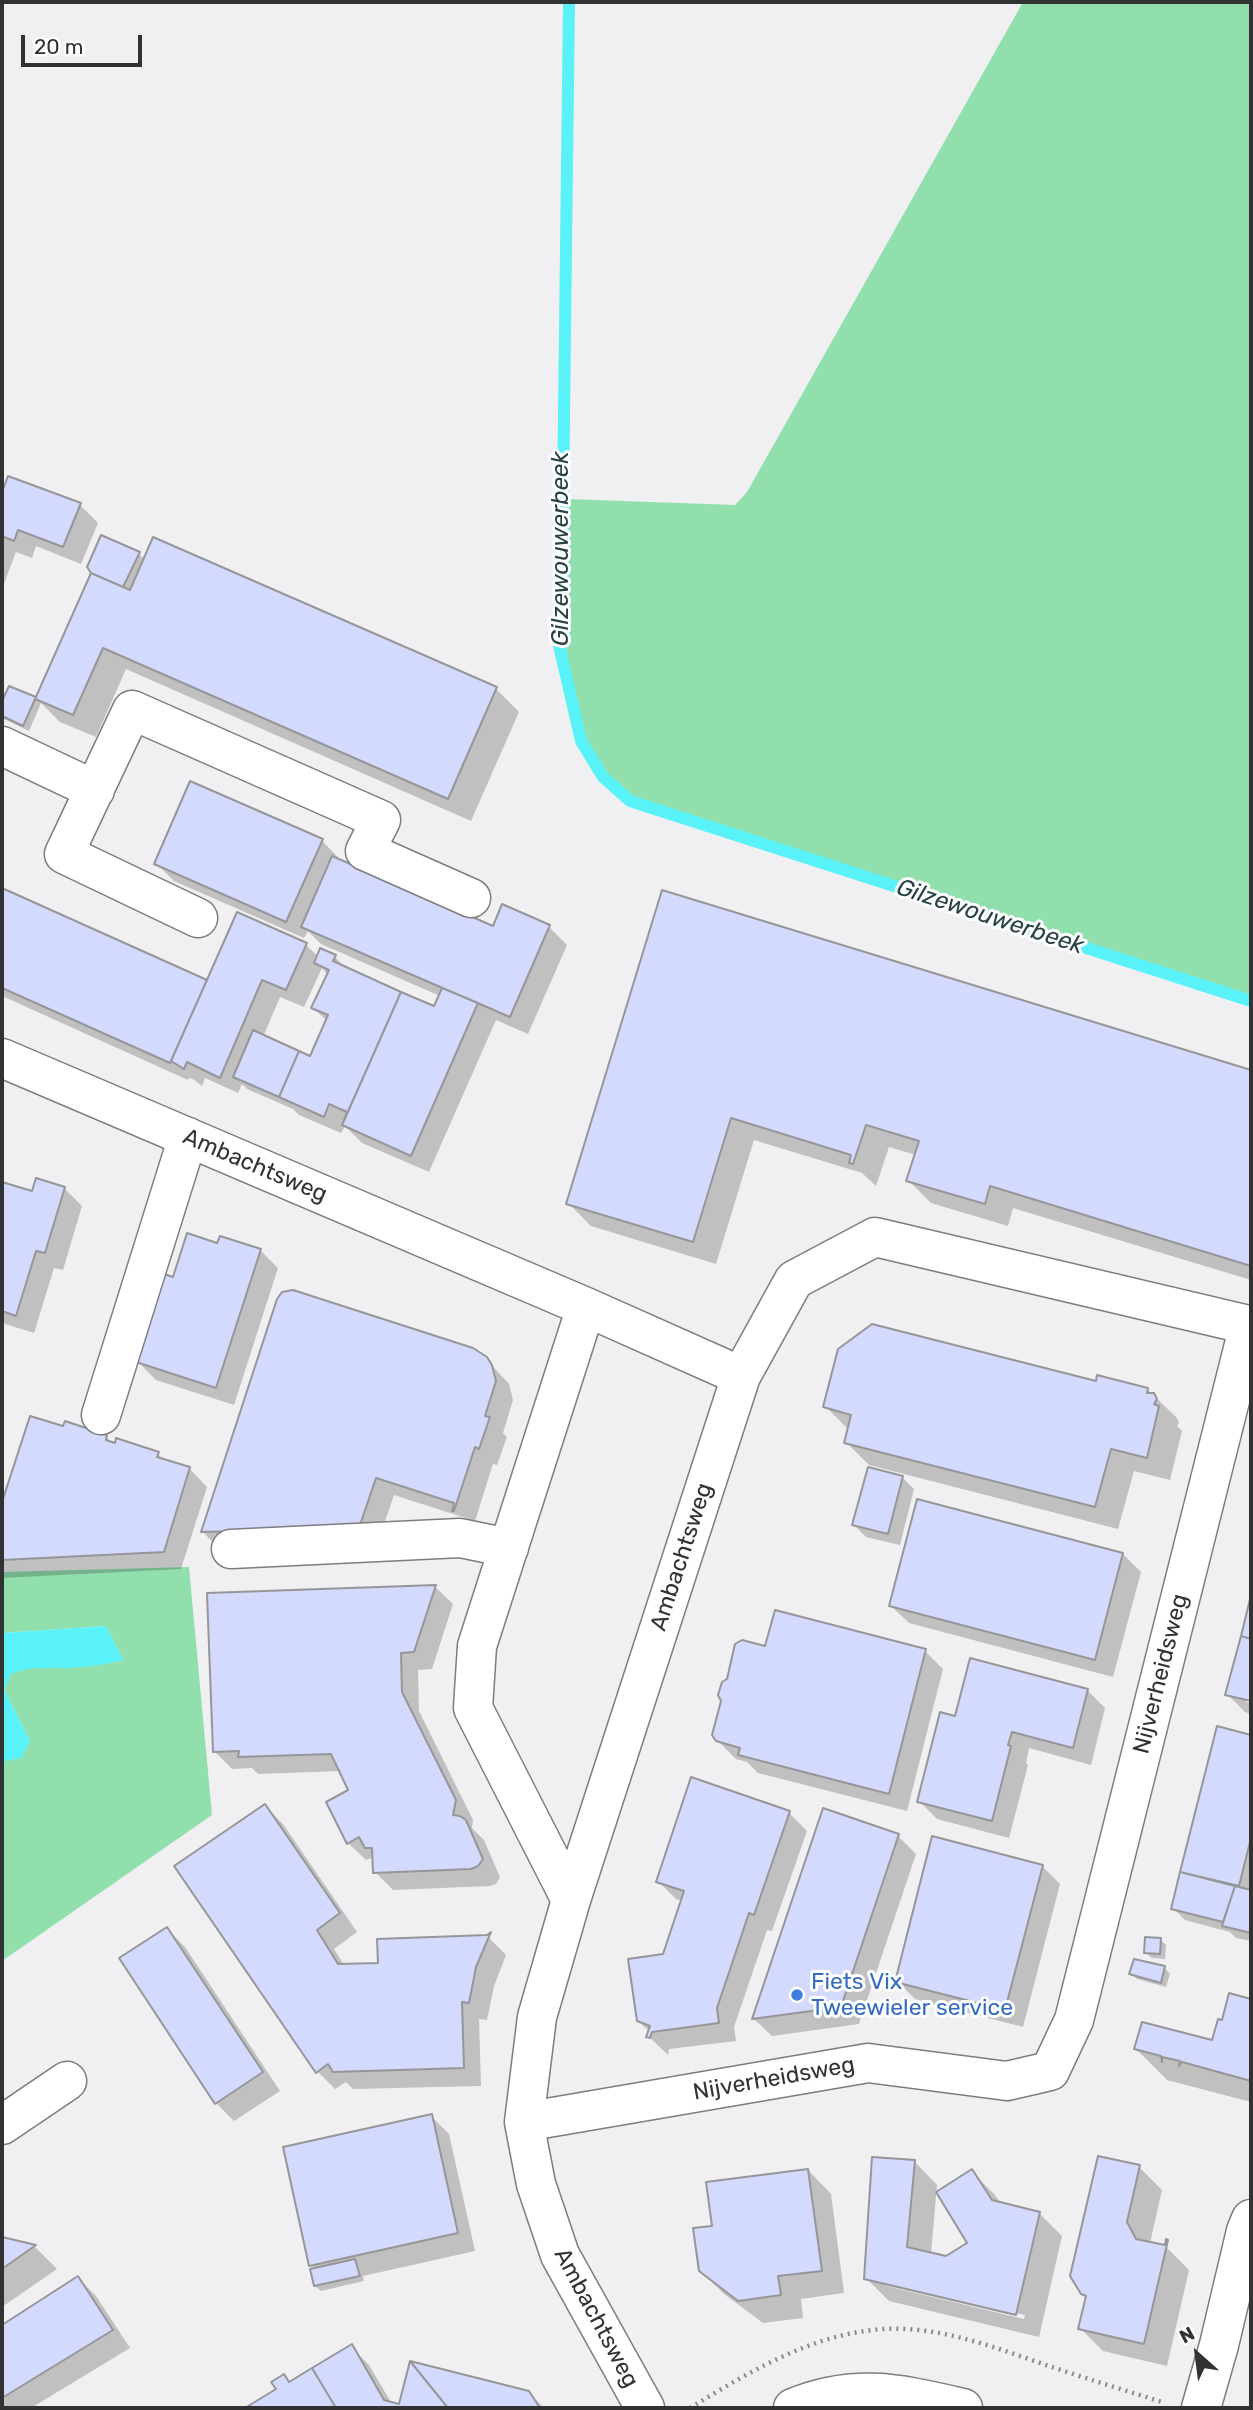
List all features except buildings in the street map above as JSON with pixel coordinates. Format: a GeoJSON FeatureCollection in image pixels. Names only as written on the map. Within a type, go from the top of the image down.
{"type":"FeatureCollection","features":[{"type":"Feature","properties":{"kind":"street"},"geometry":{"type":"LineString","coordinates":[[198,918],[64,854],[132,710],[381,820],[365,851],[471,898]]}},
{"type":"Feature","properties":{"kind":"street"},"geometry":{"type":"LineString","coordinates":[[2,746],[95,790]]}},
{"type":"Feature","properties":{"kind":"street","name":"Ambachtsweg"},"geometry":{"type":"LineString","coordinates":[[2,1058],[586,1307],[741,1376],[571,1900],[537,2017],[524,2122],[536,2184],[560,2255],[645,2408]]}},
{"type":"Feature","properties":{"kind":"street"},"geometry":{"type":"LineString","coordinates":[[101,1415],[188,1137]]}},
{"type":"Feature","properties":{"kind":"street","name":"Nijverheidsweg"},"geometry":{"type":"LineString","coordinates":[[524,2122],[868,2063],[1007,2081],[1050,2071],[1074,2020],[1249,1325],[875,1237],[794,1280],[741,1376]]}},
{"type":"Feature","properties":{"kind":"street"},"geometry":{"type":"LineString","coordinates":[[571,1900],[472,1708],[477,1646],[586,1307]]}},
{"type":"Feature","properties":{"kind":"street"},"geometry":{"type":"LineString","coordinates":[[231,1549],[460,1538],[509,1548]]}},
{"type":"Feature","properties":{"kind":"street"},"geometry":{"type":"LineString","coordinates":[[2,2125],[66,2081]]}},
{"type":"Feature","properties":{"kind":"street"},"geometry":{"type":"LineString","coordinates":[[1201,2408],[1249,2227]]}},
{"type":"Feature","properties":{"kind":"street"},"geometry":{"type":"LineString","coordinates":[[793,2408],[808,2402],[844,2401],[868,2392],[897,2393],[963,2408]]}},
{"type":"Feature","properties":{"kind":"green space"},"geometry":{"type":"Polygon","coordinates":[[[1023,2],[1251,2],[1251,997],[716,831],[631,795],[605,773],[585,740],[555,655],[562,635],[566,499],[735,505],[747,492],[1023,2]]]}},
{"type":"Feature","properties":{"kind":"green space"},"geometry":{"type":"Polygon","coordinates":[[[189,1567],[212,1815],[2,1961],[2,1759],[5,1761],[30,1741],[4,1689],[11,1673],[24,1669],[95,1665],[123,1660],[106,1626],[2,1633],[2,1572],[189,1567]]]}},
{"type":"Feature","properties":{"kind":"water"},"geometry":{"type":"Polygon","coordinates":[[[106,1626],[123,1660],[81,1667],[31,1669],[11,1674],[4,1689],[30,1741],[21,1758],[5,1761],[2,1759],[2,1633],[106,1626]]]}},
{"type":"Feature","properties":{"kind":"waterway","name":"Gilzewouwerbeek"},"geometry":{"type":"LineString","coordinates":[[569,2],[563,498],[558,641],[581,741],[603,777],[630,801],[1251,1001]]}},
{"type":"Feature","properties":{"kind":"place","name":"Fiets Vix Tweewieler service"},"geometry":{"type":"Point","coordinates":[797,1995]}}]}
